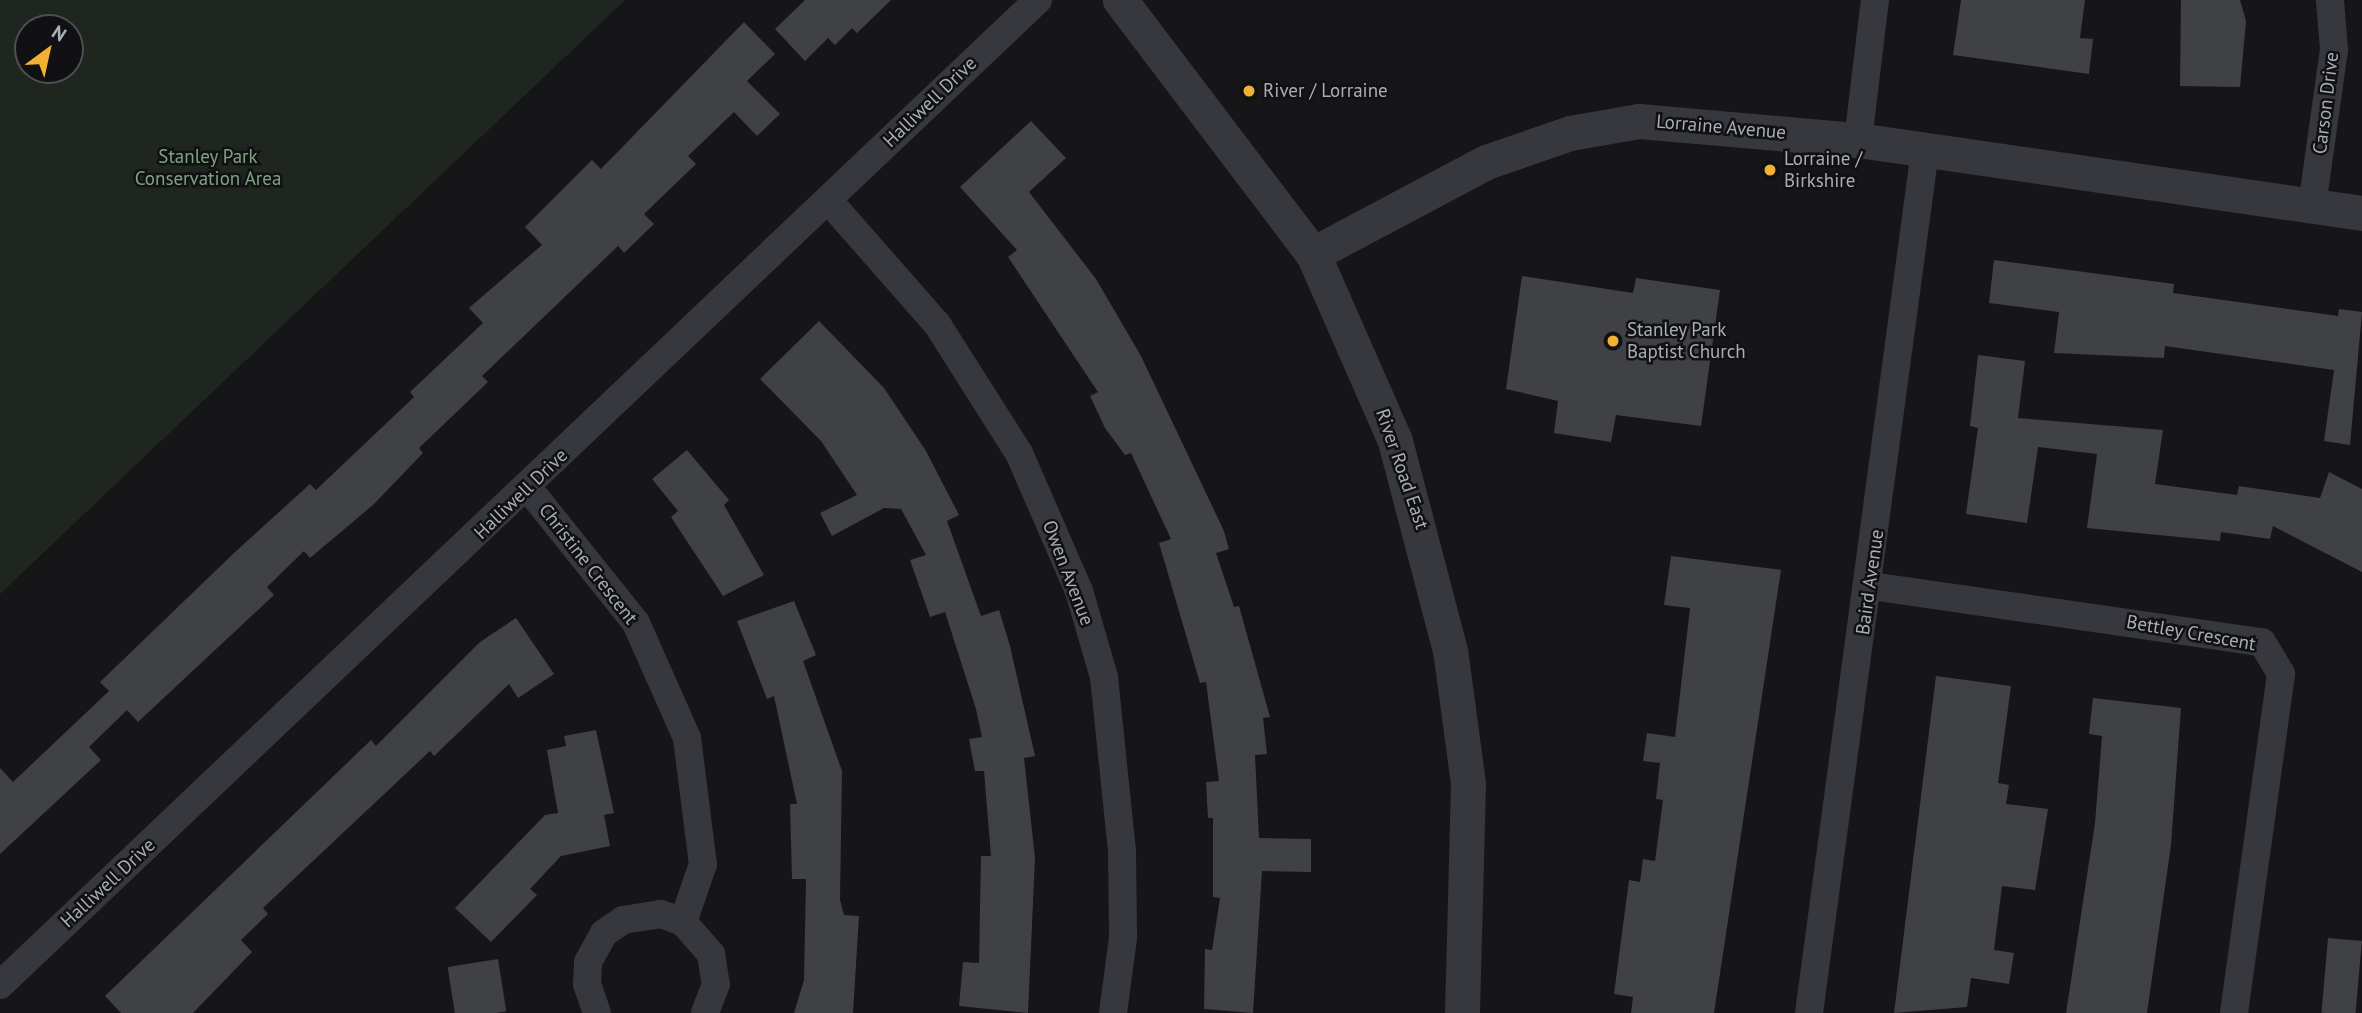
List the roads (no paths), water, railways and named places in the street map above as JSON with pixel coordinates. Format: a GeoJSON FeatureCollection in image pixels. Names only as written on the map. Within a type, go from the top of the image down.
{"type":"FeatureCollection","features":[{"type":"Feature","properties":{"kind":"street","name":"Halliwell Drive"},"geometry":{"type":"LineString","coordinates":[[0,985],[528,488],[1038,0]]}},
{"type":"Feature","properties":{"kind":"street","name":"River Road East"},"geometry":{"type":"LineString","coordinates":[[1120,0],[1313,254],[1395,441],[1450,650],[1468,784],[1462,1013]]}},
{"type":"Feature","properties":{"kind":"street"},"geometry":{"type":"LineString","coordinates":[[1858,140],[1875,0]]}},
{"type":"Feature","properties":{"kind":"street","name":"Carson Drive"},"geometry":{"type":"LineString","coordinates":[[2312,206],[2334,50],[2330,0]]}},
{"type":"Feature","properties":{"kind":"street","name":"Lorraine Avenue"},"geometry":{"type":"LineString","coordinates":[[1313,254],[1486,162],[1570,133],[1639,121],[1858,140],[2362,213]]}},
{"type":"Feature","properties":{"kind":"street","name":"Baird Avenue"},"geometry":{"type":"LineString","coordinates":[[1809,1013],[1871,586],[1925,150]]}},
{"type":"Feature","properties":{"kind":"street","name":"Owen Avenue"},"geometry":{"type":"LineString","coordinates":[[828,200],[937,324],[1020,453],[1079,591],[1104,677],[1122,851],[1123,938],[1113,1013]]}},
{"type":"Feature","properties":{"kind":"street","name":"Christine Crescent"},"geometry":{"type":"LineString","coordinates":[[528,488],[636,623],[687,738],[703,864],[683,922]]}},
{"type":"Feature","properties":{"kind":"street","name":"Bettley Crescent"},"geometry":{"type":"LineString","coordinates":[[1871,586],[2262,642],[2281,674],[2234,1013]]}},
{"type":"Feature","properties":{"kind":"street"},"geometry":{"type":"LineString","coordinates":[[597,1013],[587,984],[588,962],[604,933],[639,915],[683,922],[711,954],[716,984],[705,1013]]}},
{"type":"Feature","properties":{"kind":"place","name":"River / Lorraine"},"geometry":{"type":"Point","coordinates":[1249,91]}},
{"type":"Feature","properties":{"kind":"place","name":"Lorraine / Birkshire"},"geometry":{"type":"Point","coordinates":[1770,170]}},
{"type":"Feature","properties":{"kind":"place","name":"Stanley Park Baptist Church"},"geometry":{"type":"Point","coordinates":[1613,341]}},
{"type":"Feature","properties":{"kind":"park label","name":"Stanley Park Conservation Area"},"geometry":{"type":"Point","coordinates":[208,168]}}]}
